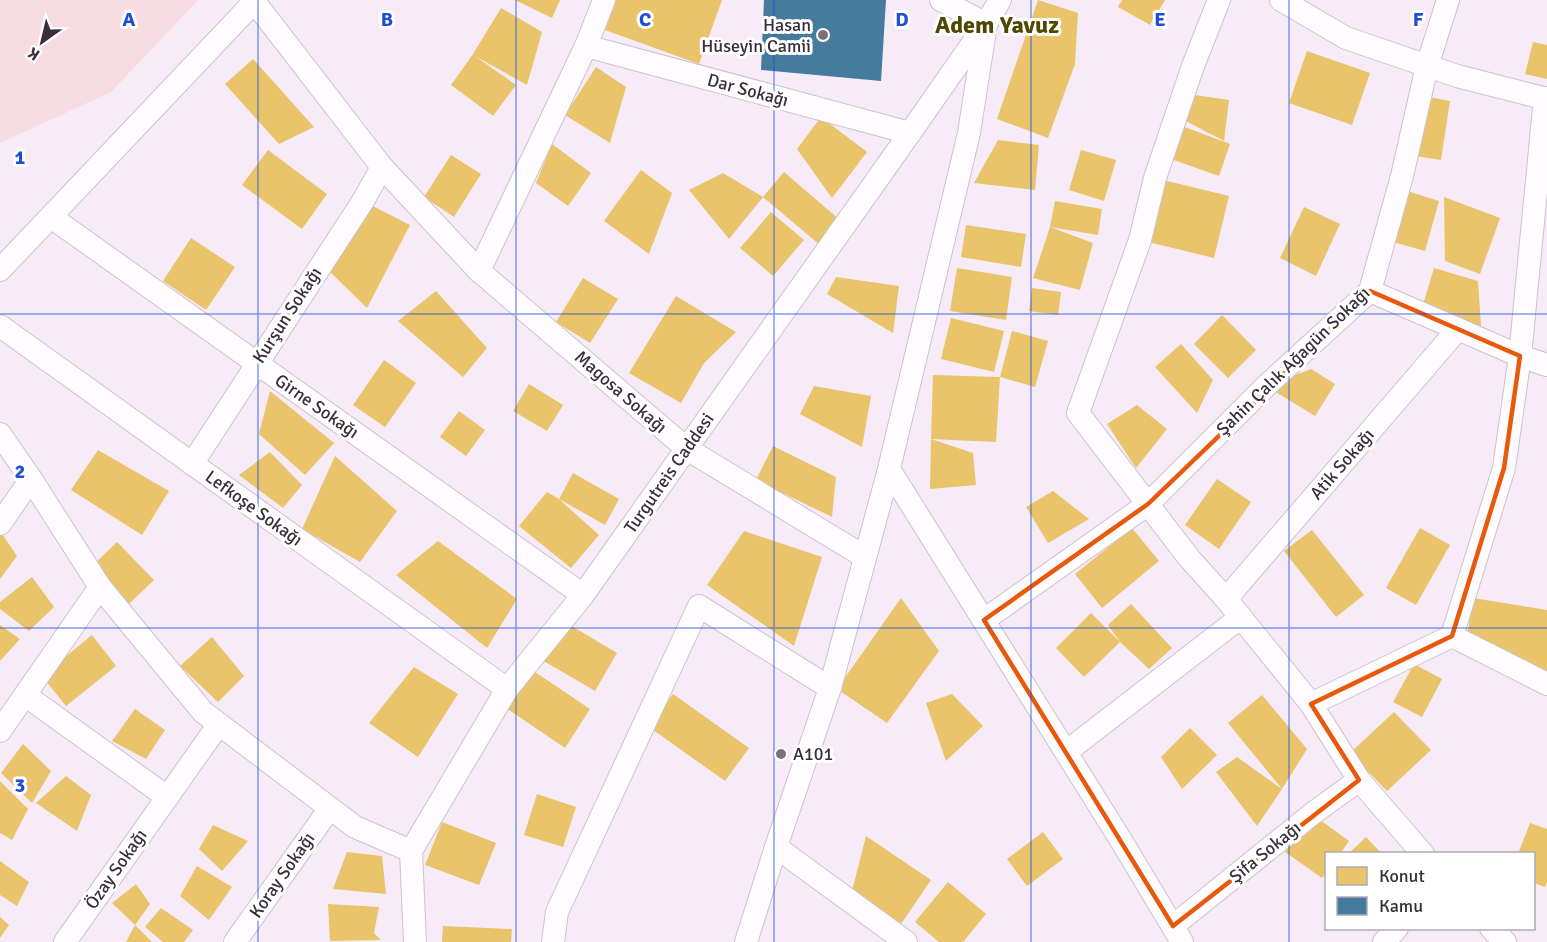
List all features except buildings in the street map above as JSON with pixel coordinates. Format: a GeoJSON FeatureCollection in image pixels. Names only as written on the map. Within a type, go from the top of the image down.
{"type":"FeatureCollection","features":[{"type":"Feature","properties":{"kind":"street"},"geometry":{"type":"LineString","coordinates":[[479,271],[586,46],[604,0]]}},
{"type":"Feature","properties":{"kind":"street"},"geometry":{"type":"LineString","coordinates":[[746,942],[830,688],[889,469],[969,134],[986,24],[941,0]]}},
{"type":"Feature","properties":{"kind":"street","name":"Turgutreis Caddesi"},"geometry":{"type":"LineString","coordinates":[[411,851],[507,689],[583,595],[910,134],[1000,0]]}},
{"type":"Feature","properties":{"kind":"street"},"geometry":{"type":"LineString","coordinates":[[1219,0],[1155,178],[1140,240],[1078,413],[1189,558],[1226,599],[1311,704],[1359,780],[1421,852]]}},
{"type":"Feature","properties":{"kind":"street"},"geometry":{"type":"LineString","coordinates":[[1281,0],[1346,38],[1457,76],[1546,98],[1520,356],[1504,468],[1452,636],[1311,704]]}},
{"type":"Feature","properties":{"kind":"street","name":"Şahin Çalık Ağagün Sokağı"},"geometry":{"type":"LineString","coordinates":[[984,620],[1148,504],[1266,386],[1370,291],[1402,176],[1427,66],[1448,0]]}},
{"type":"Feature","properties":{"kind":"street"},"geometry":{"type":"LineString","coordinates":[[0,270],[255,1]]}},
{"type":"Feature","properties":{"kind":"street","name":"Magosa Sokağı"},"geometry":{"type":"LineString","coordinates":[[255,1],[381,167],[479,271],[687,449],[865,557]]}},
{"type":"Feature","properties":{"kind":"street","name":"Dar Sokağı"},"geometry":{"type":"LineString","coordinates":[[586,46],[910,134]]}},
{"type":"Feature","properties":{"kind":"street","name":"Kurşun Sokağı"},"geometry":{"type":"LineString","coordinates":[[192,464],[363,201],[381,167]]}},
{"type":"Feature","properties":{"kind":"street","name":"Girne Sokağı"},"geometry":{"type":"LineString","coordinates":[[51,218],[583,595]]}},
{"type":"Feature","properties":{"kind":"street"},"geometry":{"type":"LineString","coordinates":[[1370,291],[1520,356],[1547,365]]}},
{"type":"Feature","properties":{"kind":"street","name":"Lefkoşe Sokağı"},"geometry":{"type":"LineString","coordinates":[[0,326],[507,689]]}},
{"type":"Feature","properties":{"kind":"street","name":"Atik Sokağı"},"geometry":{"type":"LineString","coordinates":[[1226,599],[1458,329]]}},
{"type":"Feature","properties":{"kind":"street"},"geometry":{"type":"LineString","coordinates":[[0,434],[100,587],[203,712],[355,827],[411,851],[415,942]]}},
{"type":"Feature","properties":{"kind":"street"},"geometry":{"type":"LineString","coordinates":[[889,469],[1178,934]]}},
{"type":"Feature","properties":{"kind":"street"},"geometry":{"type":"LineString","coordinates":[[0,524],[31,479]]}},
{"type":"Feature","properties":{"kind":"street"},"geometry":{"type":"LineString","coordinates":[[0,731],[100,587]]}},
{"type":"Feature","properties":{"kind":"street"},"geometry":{"type":"LineString","coordinates":[[553,942],[557,912],[699,606],[830,688]]}},
{"type":"Feature","properties":{"kind":"street"},"geometry":{"type":"LineString","coordinates":[[1066,752],[1241,617]]}},
{"type":"Feature","properties":{"kind":"street"},"geometry":{"type":"LineString","coordinates":[[1452,636],[1547,684]]}},
{"type":"Feature","properties":{"kind":"street"},"geometry":{"type":"LineString","coordinates":[[25,695],[167,797]]}},
{"type":"Feature","properties":{"kind":"street","name":"Özay Sokağı"},"geometry":{"type":"LineString","coordinates":[[65,942],[219,724]]}},
{"type":"Feature","properties":{"kind":"street","name":"Şifa Sokağı"},"geometry":{"type":"LineString","coordinates":[[1178,934],[1312,814],[1359,780]]}},
{"type":"Feature","properties":{"kind":"street","name":"Koray Sokağı"},"geometry":{"type":"LineString","coordinates":[[235,942],[330,808]]}},
{"type":"Feature","properties":{"kind":"street"},"geometry":{"type":"LineString","coordinates":[[776,847],[906,942]]}},
{"type":"Feature","properties":{"kind":"street"},"geometry":{"type":"LineString","coordinates":[[1384,942],[1395,930]]}},
{"type":"Feature","properties":{"kind":"street"},"geometry":{"type":"LineString","coordinates":[[1493,930],[1505,942]]}},
{"type":"Feature","properties":{"kind":"highlighted area"},"geometry":{"type":"Polygon","coordinates":[[[1370,291],[1520,356],[1504,468],[1452,636],[1311,704],[1359,780],[1173,926],[984,620],[1148,504],[1370,291]]]}},
{"type":"Feature","properties":{"kind":"shaded area"},"geometry":{"type":"Polygon","coordinates":[[[0,0],[198,0],[111,92],[0,143],[0,0]]]}},
{"type":"Feature","properties":{"kind":"place","name":"Hasan Hüseyin Camii"},"geometry":{"type":"Point","coordinates":[823,35]}},
{"type":"Feature","properties":{"kind":"place","name":"A101"},"geometry":{"type":"Point","coordinates":[781,754]}},
{"type":"Feature","properties":{"kind":"district","name":"Adem Yavuz"},"geometry":{"type":"Point","coordinates":[997,25]}}]}
